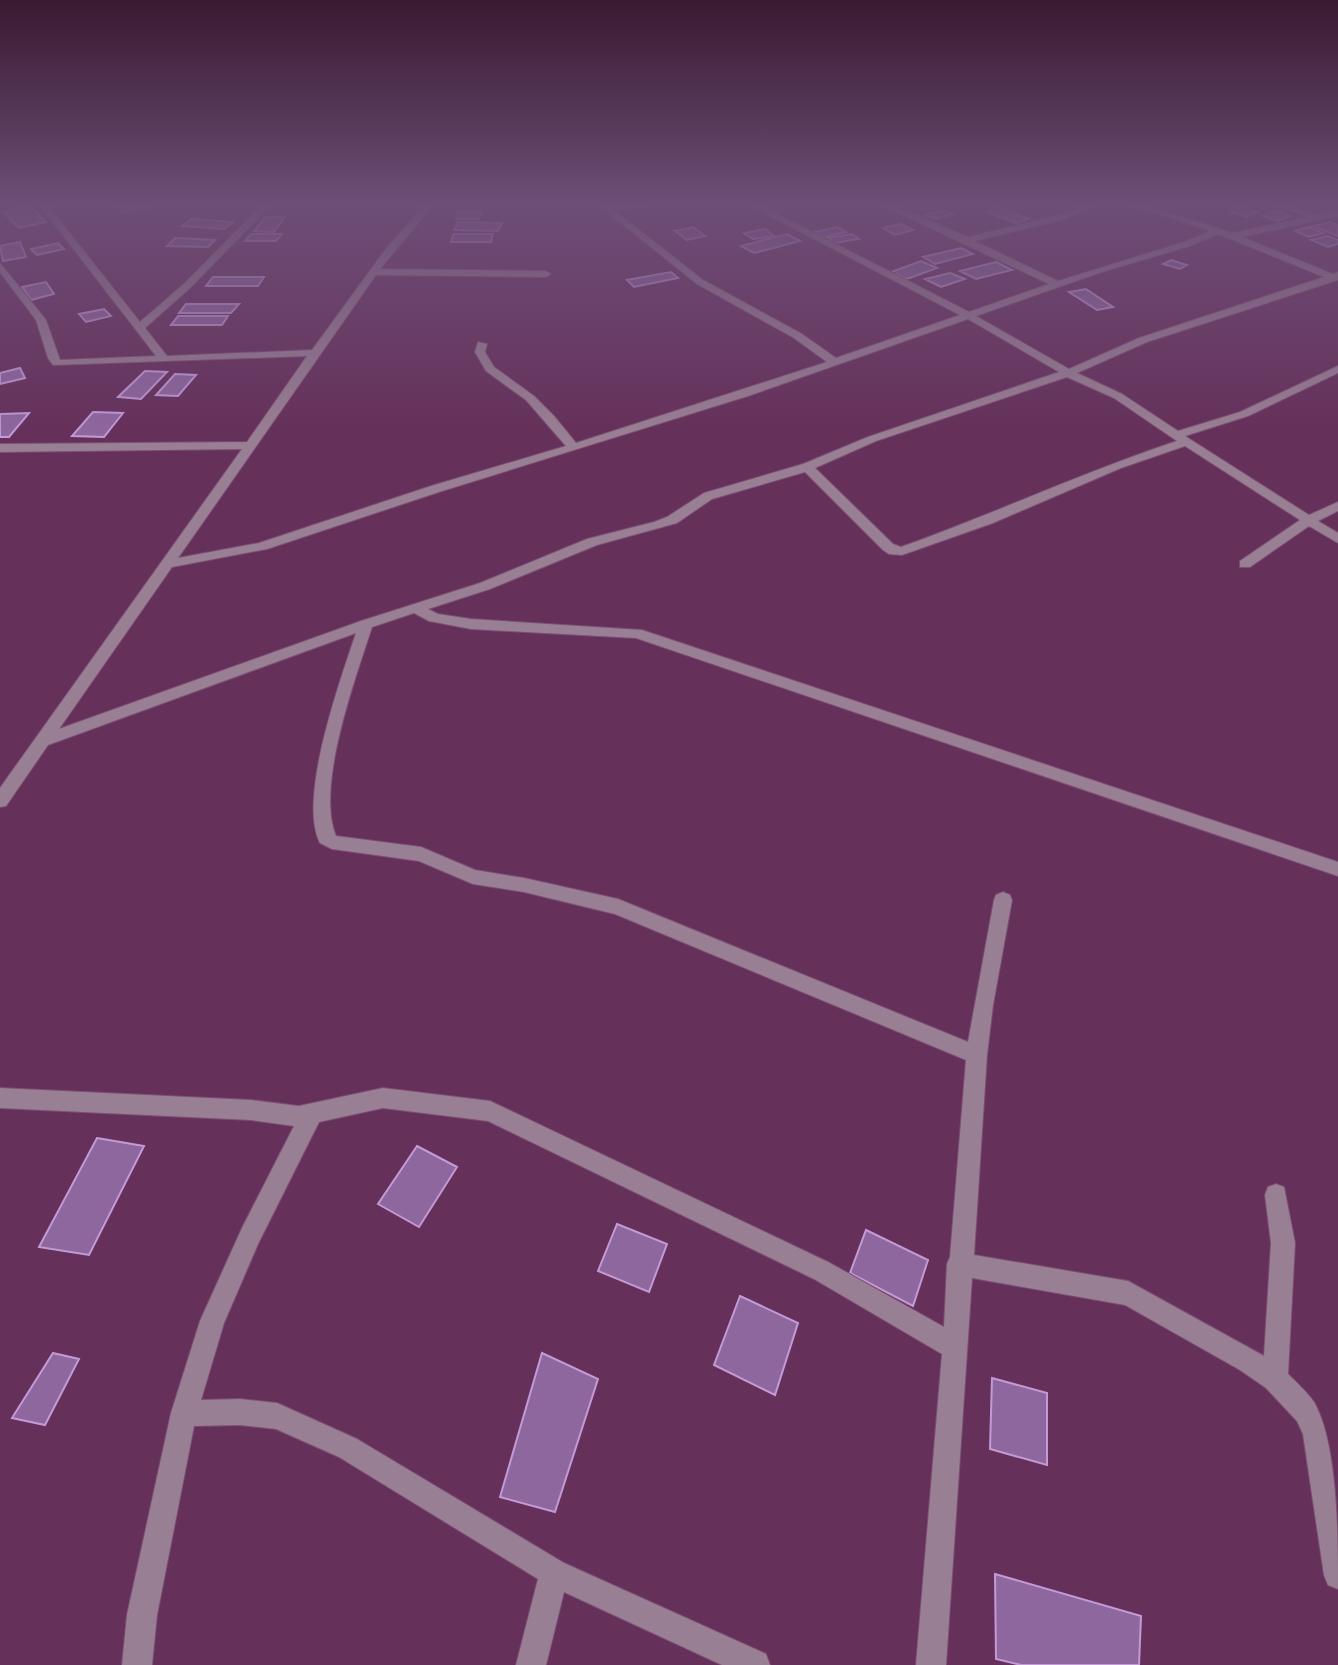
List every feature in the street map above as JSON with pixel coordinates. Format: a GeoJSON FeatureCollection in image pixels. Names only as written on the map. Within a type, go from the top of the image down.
{"type":"FeatureCollection","features":[{"type":"Feature","properties":{"kind":"street"},"geometry":{"type":"LineString","coordinates":[[11,281],[41,320],[57,363],[316,353]]}},
{"type":"Feature","properties":{"kind":"street"},"geometry":{"type":"LineString","coordinates":[[102,281],[165,360]]}},
{"type":"Feature","properties":{"kind":"street"},"geometry":{"type":"LineString","coordinates":[[140,327],[192,281]]}},
{"type":"Feature","properties":{"kind":"street"},"geometry":{"type":"LineString","coordinates":[[0,801],[367,281]]}},
{"type":"Feature","properties":{"kind":"street"},"geometry":{"type":"LineString","coordinates":[[698,281],[798,336],[834,362]]}},
{"type":"Feature","properties":{"kind":"street"},"geometry":{"type":"LineString","coordinates":[[900,281],[969,316],[1068,373],[1118,396],[1338,539]]}},
{"type":"Feature","properties":{"kind":"street"},"geometry":{"type":"LineString","coordinates":[[1049,281],[1058,285]]}},
{"type":"Feature","properties":{"kind":"street"},"geometry":{"type":"LineString","coordinates":[[166,564],[262,546],[435,489],[573,448],[1070,281]]}},
{"type":"Feature","properties":{"kind":"street"},"geometry":{"type":"LineString","coordinates":[[43,741],[366,624],[485,586],[592,542],[665,523],[708,496],[807,467],[872,439],[1068,373],[1143,340],[1325,281]]}},
{"type":"Feature","properties":{"kind":"street"},"geometry":{"type":"LineString","coordinates":[[482,344],[480,352],[490,369],[530,398],[573,448]]}},
{"type":"Feature","properties":{"kind":"street"},"geometry":{"type":"LineString","coordinates":[[807,467],[888,547],[894,551],[902,551],[988,520],[1244,414],[1338,369]]}},
{"type":"Feature","properties":{"kind":"street"},"geometry":{"type":"LineString","coordinates":[[0,448],[253,445]]}},
{"type":"Feature","properties":{"kind":"street"},"geometry":{"type":"LineString","coordinates":[[1245,564],[1309,520],[1338,506]]}},
{"type":"Feature","properties":{"kind":"street"},"geometry":{"type":"LineString","coordinates":[[417,609],[434,618],[471,624],[637,633],[1338,869]]}},
{"type":"Feature","properties":{"kind":"street"},"geometry":{"type":"LineString","coordinates":[[366,624],[327,761],[322,819],[326,838],[332,842],[421,854],[473,877],[524,885],[618,906],[977,1055]]}},
{"type":"Feature","properties":{"kind":"street"},"geometry":{"type":"LineString","coordinates":[[931,1665],[959,1264],[977,1055],[983,1005],[1003,900]]}},
{"type":"Feature","properties":{"kind":"street"},"geometry":{"type":"LineString","coordinates":[[0,1098],[251,1110],[299,1116],[383,1098],[490,1111],[822,1271],[953,1346]]}},
{"type":"Feature","properties":{"kind":"street"},"geometry":{"type":"LineString","coordinates":[[137,1665],[142,1615],[184,1413],[212,1321],[250,1236],[313,1112]]}},
{"type":"Feature","properties":{"kind":"street"},"geometry":{"type":"LineString","coordinates":[[1275,1379],[1283,1243],[1276,1195]]}},
{"type":"Feature","properties":{"kind":"street"},"geometry":{"type":"LineString","coordinates":[[959,1264],[1128,1293],[1238,1354],[1275,1379],[1306,1412],[1316,1432],[1338,1575]]}},
{"type":"Feature","properties":{"kind":"street"},"geometry":{"type":"LineString","coordinates":[[184,1413],[240,1412],[277,1416],[348,1448],[554,1573],[755,1665]]}},
{"type":"Feature","properties":{"kind":"street"},"geometry":{"type":"LineString","coordinates":[[531,1665],[554,1573]]}},
{"type":"Feature","properties":{"kind":"building"},"geometry":{"type":"Polygon","coordinates":[[[210,281],[262,281],[258,286],[206,286],[210,281]]]}},
{"type":"Feature","properties":{"kind":"building"},"geometry":{"type":"Polygon","coordinates":[[[628,281],[665,281],[634,287],[628,281]]]}},
{"type":"Feature","properties":{"kind":"building"},"geometry":{"type":"Polygon","coordinates":[[[928,281],[960,281],[941,287],[928,281]]]}},
{"type":"Feature","properties":{"kind":"building"},"geometry":{"type":"Polygon","coordinates":[[[46,282],[54,294],[31,300],[22,287],[46,282]]]}},
{"type":"Feature","properties":{"kind":"building"},"geometry":{"type":"Polygon","coordinates":[[[1086,289],[1113,307],[1097,310],[1069,292],[1086,289]]]}},
{"type":"Feature","properties":{"kind":"building"},"geometry":{"type":"Polygon","coordinates":[[[186,304],[239,304],[231,313],[179,313],[186,304]]]}},
{"type":"Feature","properties":{"kind":"building"},"geometry":{"type":"Polygon","coordinates":[[[104,309],[111,316],[86,322],[79,314],[104,309]]]}},
{"type":"Feature","properties":{"kind":"building"},"geometry":{"type":"Polygon","coordinates":[[[178,316],[228,316],[222,325],[171,325],[178,316]]]}},
{"type":"Feature","properties":{"kind":"building"},"geometry":{"type":"Polygon","coordinates":[[[20,368],[25,378],[0,384],[0,373],[20,368]]]}},
{"type":"Feature","properties":{"kind":"building"},"geometry":{"type":"Polygon","coordinates":[[[145,371],[167,372],[141,399],[118,397],[145,371]]]}},
{"type":"Feature","properties":{"kind":"building"},"geometry":{"type":"Polygon","coordinates":[[[175,374],[196,375],[178,396],[156,395],[175,374]]]}},
{"type":"Feature","properties":{"kind":"building"},"geometry":{"type":"Polygon","coordinates":[[[93,412],[123,413],[104,437],[72,436],[93,412]]]}},
{"type":"Feature","properties":{"kind":"building"},"geometry":{"type":"Polygon","coordinates":[[[29,413],[9,437],[0,437],[0,414],[29,413]]]}},
{"type":"Feature","properties":{"kind":"building"},"geometry":{"type":"Polygon","coordinates":[[[97,1138],[144,1146],[89,1255],[39,1247],[97,1138]]]}},
{"type":"Feature","properties":{"kind":"building"},"geometry":{"type":"Polygon","coordinates":[[[417,1146],[457,1167],[419,1227],[378,1204],[417,1146]]]}},
{"type":"Feature","properties":{"kind":"building"},"geometry":{"type":"Polygon","coordinates":[[[617,1224],[667,1244],[649,1292],[598,1271],[617,1224]]]}},
{"type":"Feature","properties":{"kind":"building"},"geometry":{"type":"Polygon","coordinates":[[[866,1230],[928,1260],[913,1306],[850,1273],[866,1230]]]}},
{"type":"Feature","properties":{"kind":"building"},"geometry":{"type":"Polygon","coordinates":[[[740,1296],[798,1323],[775,1395],[714,1365],[740,1296]]]}},
{"type":"Feature","properties":{"kind":"building"},"geometry":{"type":"Polygon","coordinates":[[[53,1353],[79,1359],[45,1425],[12,1418],[53,1353]]]}},
{"type":"Feature","properties":{"kind":"building"},"geometry":{"type":"Polygon","coordinates":[[[542,1353],[598,1379],[555,1512],[500,1497],[542,1353]]]}},
{"type":"Feature","properties":{"kind":"building"},"geometry":{"type":"Polygon","coordinates":[[[992,1378],[1047,1393],[1047,1465],[990,1449],[992,1378]]]}},
{"type":"Feature","properties":{"kind":"building"},"geometry":{"type":"Polygon","coordinates":[[[995,1574],[1141,1616],[1139,1665],[1021,1665],[996,1659],[995,1574]]]}}]}
